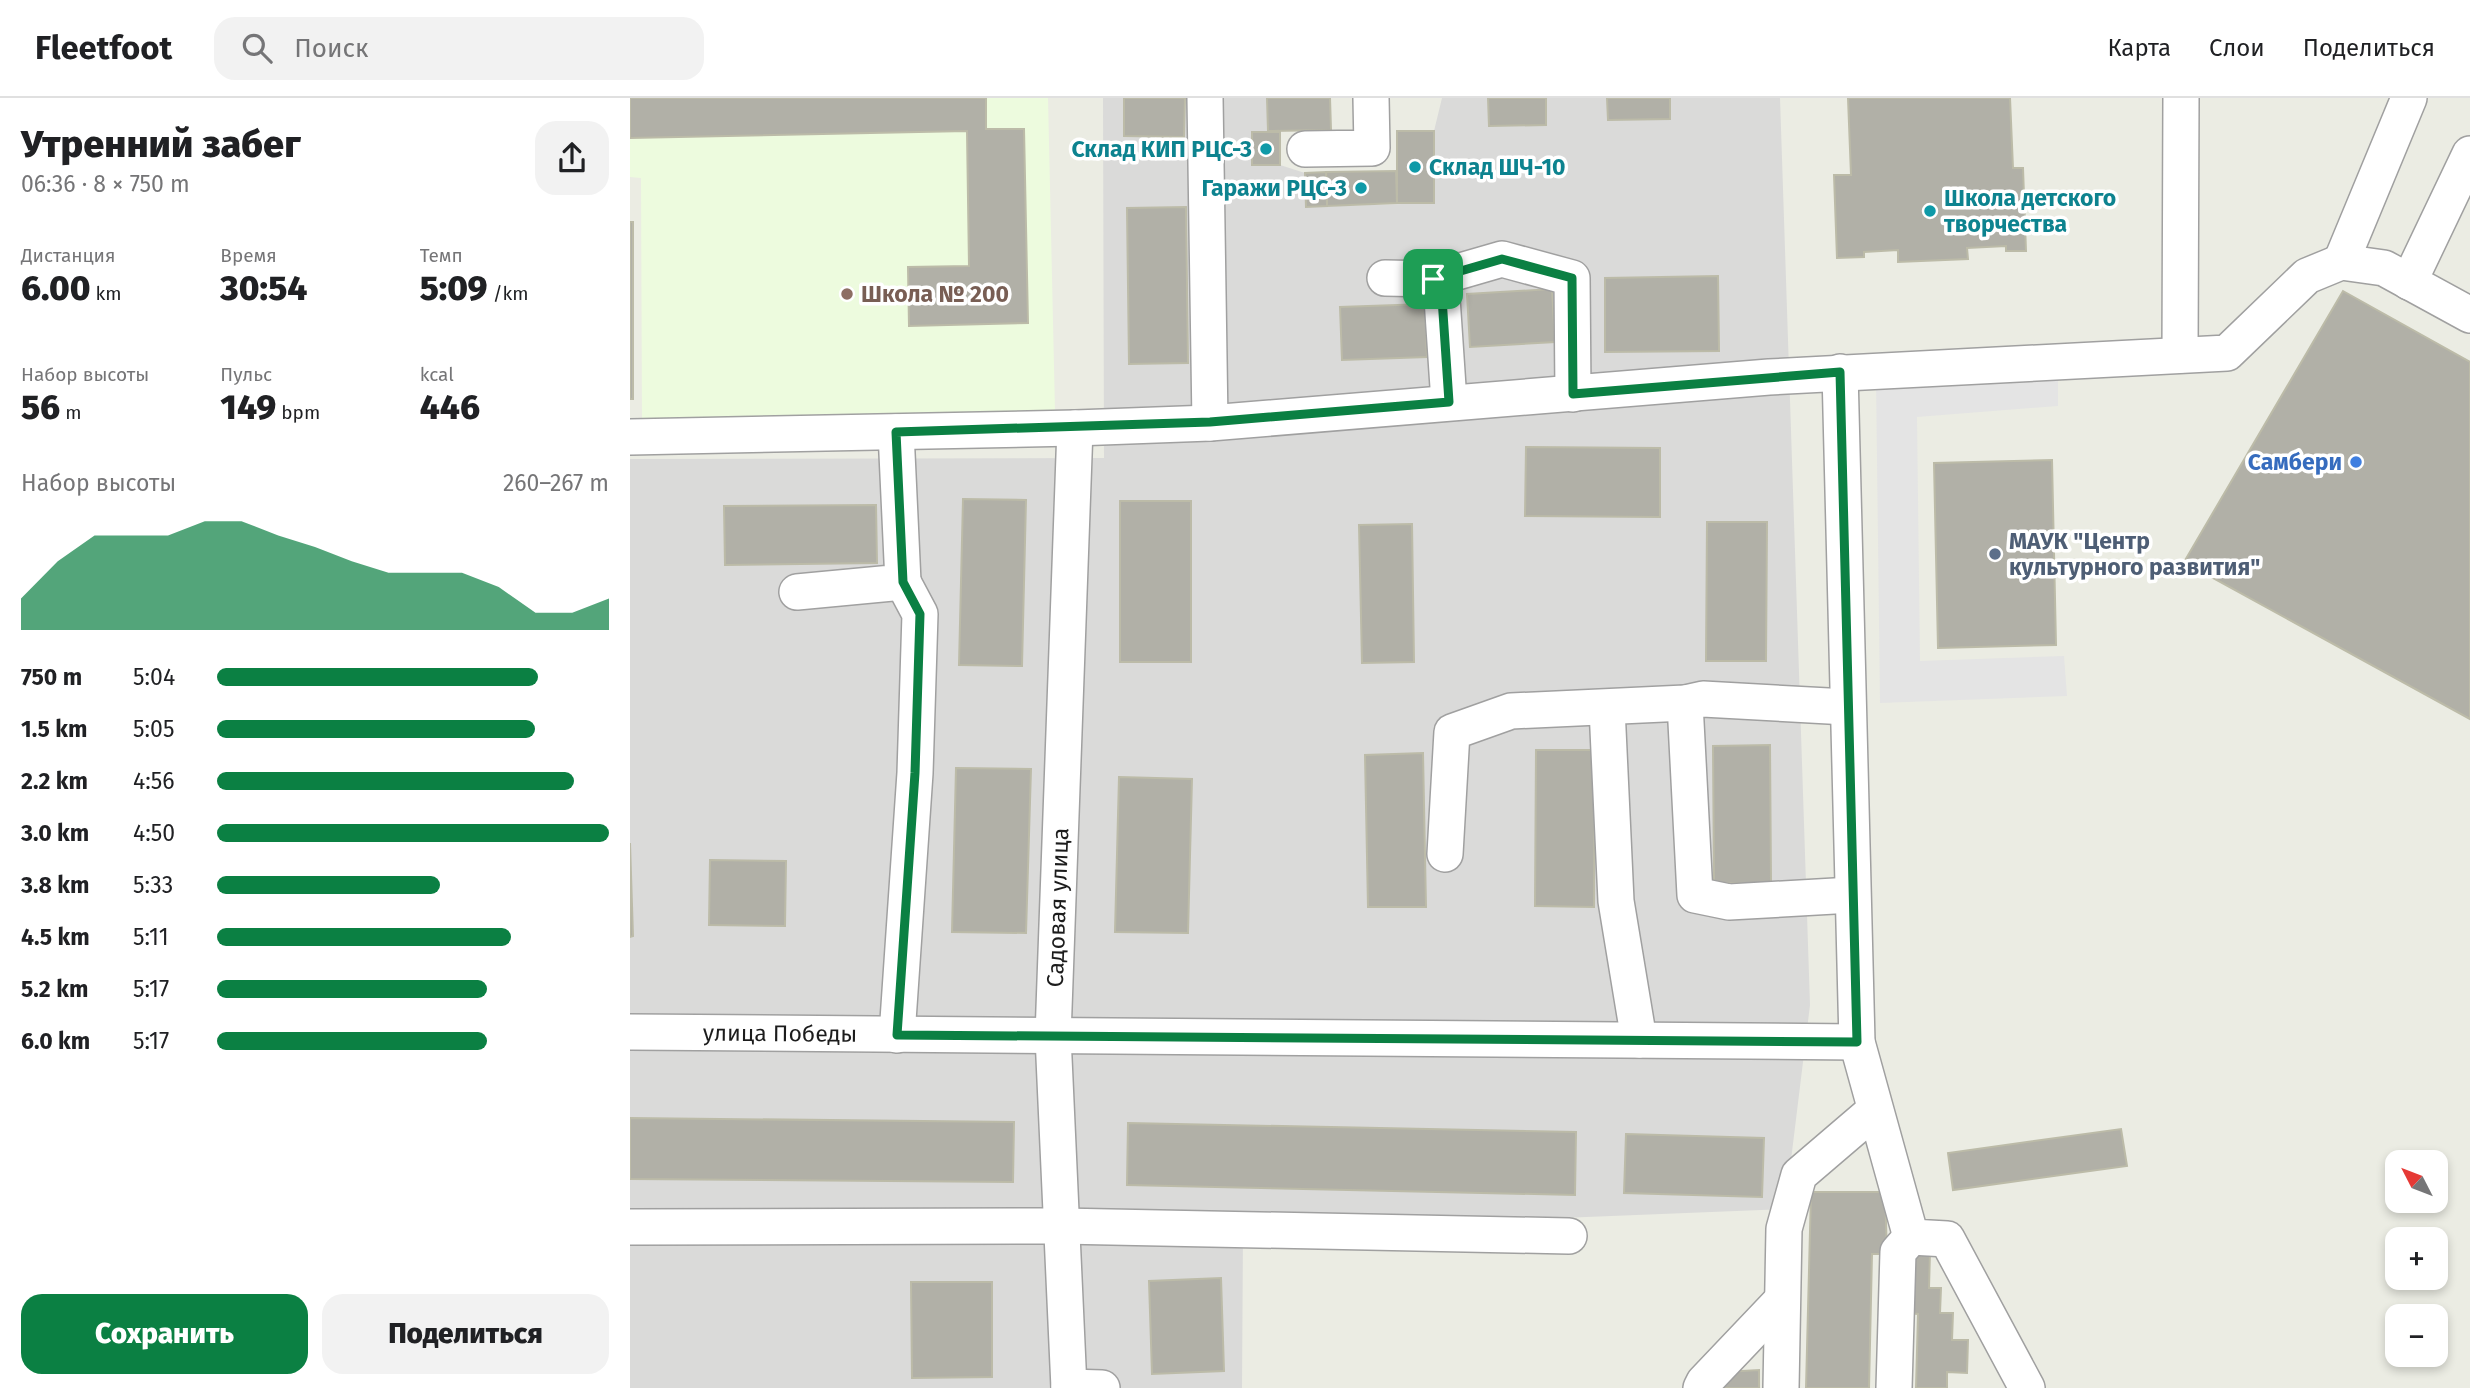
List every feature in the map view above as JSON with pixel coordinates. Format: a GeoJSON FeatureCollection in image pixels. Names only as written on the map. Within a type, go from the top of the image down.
{"type":"FeatureCollection","features":[{"type":"Feature","properties":{"kind":"street"},"geometry":{"type":"LineString","coordinates":[[1205,98],[1210,422]]}},
{"type":"Feature","properties":{"kind":"street"},"geometry":{"type":"LineString","coordinates":[[1306,149],[1371,148],[1371,98]]}},
{"type":"Feature","properties":{"kind":"street"},"geometry":{"type":"LineString","coordinates":[[2180,355],[2181,98]]}},
{"type":"Feature","properties":{"kind":"street"},"geometry":{"type":"LineString","coordinates":[[2341,262],[2409,98]]}},
{"type":"Feature","properties":{"kind":"street"},"geometry":{"type":"LineString","coordinates":[[2409,282],[2470,154]]}},
{"type":"Feature","properties":{"kind":"street"},"geometry":{"type":"LineString","coordinates":[[1385,278],[1433,279],[1502,259],[1572,278],[1573,394]]}},
{"type":"Feature","properties":{"kind":"street"},"geometry":{"type":"LineString","coordinates":[[630,437],[1075,428],[1210,422],[1840,372],[2227,353],[2307,276],[2341,262],[2384,268],[2470,315]]}},
{"type":"Feature","properties":{"kind":"street"},"geometry":{"type":"LineString","coordinates":[[1433,279],[1442,298],[1449,402]]}},
{"type":"Feature","properties":{"kind":"street"},"geometry":{"type":"LineString","coordinates":[[1840,372],[1857,1042],[1911,1237]]}},
{"type":"Feature","properties":{"kind":"street","name":"Садовая улица"},"geometry":{"type":"LineString","coordinates":[[1075,428],[1053,1036],[1061,1226],[1080,1388]]}},
{"type":"Feature","properties":{"kind":"street"},"geometry":{"type":"LineString","coordinates":[[896,432],[903,582],[920,614],[915,773],[897,1035]]}},
{"type":"Feature","properties":{"kind":"street"},"geometry":{"type":"LineString","coordinates":[[797,592],[903,582]]}},
{"type":"Feature","properties":{"kind":"street"},"geometry":{"type":"LineString","coordinates":[[1445,853],[1452,732],[1511,711],[1685,704],[1703,699],[1847,707]]}},
{"type":"Feature","properties":{"kind":"street"},"geometry":{"type":"LineString","coordinates":[[1685,704],[1695,895],[1729,902],[1852,895]]}},
{"type":"Feature","properties":{"kind":"street"},"geometry":{"type":"LineString","coordinates":[[1607,708],[1616,901],[1639,1041]]}},
{"type":"Feature","properties":{"kind":"street","name":"улица Победы"},"geometry":{"type":"LineString","coordinates":[[630,1032],[1857,1042]]}},
{"type":"Feature","properties":{"kind":"street"},"geometry":{"type":"LineString","coordinates":[[1780,1388],[1784,1229],[1799,1174],[1875,1110]]}},
{"type":"Feature","properties":{"kind":"street"},"geometry":{"type":"LineString","coordinates":[[630,1227],[1061,1226],[1569,1237]]}},
{"type":"Feature","properties":{"kind":"street"},"geometry":{"type":"LineString","coordinates":[[1894,1388],[1898,1252],[1911,1237]]}},
{"type":"Feature","properties":{"kind":"street"},"geometry":{"type":"LineString","coordinates":[[1911,1237],[1947,1239],[2027,1388]]}},
{"type":"Feature","properties":{"kind":"street"},"geometry":{"type":"LineString","coordinates":[[1701,1388],[1739,1343],[1782,1300]]}},
{"type":"Feature","properties":{"kind":"shaded area","name":"Школа № 200"},"geometry":{"type":"Polygon","coordinates":[[[630,98],[1048,98],[1055,411],[642,421],[641,178],[630,177],[630,98]]]}},
{"type":"Feature","properties":{"kind":"shaded area"},"geometry":{"type":"Polygon","coordinates":[[[1103,98],[1267,98],[1268,131],[1252,132],[1252,165],[1280,165],[1305,173],[1307,207],[1434,203],[1434,131],[1442,98],[1780,98],[1810,1005],[1785,1209],[1243,1231],[1242,1388],[630,1388],[630,459],[1104,458],[1103,98]]]}},
{"type":"Feature","properties":{"kind":"shaded area"},"geometry":{"type":"Polygon","coordinates":[[[2058,363],[2058,406],[1917,417],[1920,661],[2064,656],[2067,696],[1880,703],[1876,378],[2058,363]]]}},
{"type":"Feature","properties":{"kind":"building"},"geometry":{"type":"Polygon","coordinates":[[[630,98],[986,98],[986,129],[1024,129],[1028,323],[909,326],[908,267],[969,266],[967,131],[630,138],[630,98]]]}},
{"type":"Feature","properties":{"kind":"building"},"geometry":{"type":"Polygon","coordinates":[[[1124,98],[1185,98],[1184,137],[1124,136],[1124,98]]]}},
{"type":"Feature","properties":{"kind":"building"},"geometry":{"type":"Polygon","coordinates":[[[1267,98],[1330,98],[1331,130],[1268,131],[1267,98]]]}},
{"type":"Feature","properties":{"kind":"building"},"geometry":{"type":"Polygon","coordinates":[[[1488,98],[1546,98],[1546,125],[1489,126],[1488,98]]]}},
{"type":"Feature","properties":{"kind":"building"},"geometry":{"type":"Polygon","coordinates":[[[1607,98],[1670,98],[1670,119],[1608,120],[1607,98]]]}},
{"type":"Feature","properties":{"kind":"building","name":"Школа детского творчества"},"geometry":{"type":"Polygon","coordinates":[[[1848,98],[2010,98],[2013,168],[2023,168],[2026,251],[2006,251],[2006,246],[1967,248],[1968,259],[1898,262],[1898,250],[1864,252],[1864,257],[1837,258],[1834,175],[1851,175],[1848,98]]]}},
{"type":"Feature","properties":{"kind":"building","name":"Склад ШЧ-10"},"geometry":{"type":"Polygon","coordinates":[[[1397,131],[1434,131],[1434,203],[1397,203],[1397,131]]]}},
{"type":"Feature","properties":{"kind":"building","name":"Склад КИП РЦС-3"},"geometry":{"type":"Polygon","coordinates":[[[1252,132],[1280,132],[1280,165],[1252,165],[1252,132]]]}},
{"type":"Feature","properties":{"kind":"building","name":"Гаражи РЦС-3"},"geometry":{"type":"Polygon","coordinates":[[[1396,171],[1397,203],[1327,206],[1326,172],[1396,171]]]}},
{"type":"Feature","properties":{"kind":"building"},"geometry":{"type":"Polygon","coordinates":[[[1326,172],[1327,206],[1306,207],[1305,173],[1326,172]]]}},
{"type":"Feature","properties":{"kind":"building"},"geometry":{"type":"Polygon","coordinates":[[[1186,207],[1188,363],[1129,364],[1127,208],[1186,207]]]}},
{"type":"Feature","properties":{"kind":"building"},"geometry":{"type":"Polygon","coordinates":[[[630,222],[633,222],[633,399],[630,399],[630,222]]]}},
{"type":"Feature","properties":{"kind":"building"},"geometry":{"type":"Polygon","coordinates":[[[1718,276],[1719,351],[1605,352],[1605,278],[1718,276]]]}},
{"type":"Feature","properties":{"kind":"building"},"geometry":{"type":"Polygon","coordinates":[[[1552,289],[1555,342],[1470,347],[1467,294],[1552,289]]]}},
{"type":"Feature","properties":{"kind":"building","name":"Самбери"},"geometry":{"type":"Polygon","coordinates":[[[2343,291],[2470,362],[2470,719],[2184,562],[2343,291]]]}},
{"type":"Feature","properties":{"kind":"building"},"geometry":{"type":"Polygon","coordinates":[[[1425,304],[1427,357],[1342,360],[1340,307],[1425,304]]]}},
{"type":"Feature","properties":{"kind":"building"},"geometry":{"type":"Polygon","coordinates":[[[1526,447],[1660,448],[1660,517],[1525,516],[1526,447]]]}},
{"type":"Feature","properties":{"kind":"building","name":"МАУК \"Центр культурного развития\""},"geometry":{"type":"Polygon","coordinates":[[[2052,460],[2056,645],[1938,648],[1934,463],[2052,460]]]}},
{"type":"Feature","properties":{"kind":"building"},"geometry":{"type":"Polygon","coordinates":[[[963,499],[1026,500],[1022,666],[959,665],[963,499]]]}},
{"type":"Feature","properties":{"kind":"building"},"geometry":{"type":"Polygon","coordinates":[[[1120,501],[1191,501],[1191,662],[1120,662],[1120,501]]]}},
{"type":"Feature","properties":{"kind":"building"},"geometry":{"type":"Polygon","coordinates":[[[876,505],[877,563],[725,565],[724,506],[876,505]]]}},
{"type":"Feature","properties":{"kind":"building"},"geometry":{"type":"Polygon","coordinates":[[[1707,522],[1767,522],[1766,661],[1706,661],[1707,522]]]}},
{"type":"Feature","properties":{"kind":"building"},"geometry":{"type":"Polygon","coordinates":[[[1412,524],[1414,662],[1362,663],[1359,525],[1412,524]]]}},
{"type":"Feature","properties":{"kind":"building"},"geometry":{"type":"Polygon","coordinates":[[[1770,745],[1771,883],[1714,883],[1713,746],[1770,745]]]}},
{"type":"Feature","properties":{"kind":"building"},"geometry":{"type":"Polygon","coordinates":[[[1536,750],[1595,750],[1594,907],[1535,906],[1536,750]]]}},
{"type":"Feature","properties":{"kind":"building"},"geometry":{"type":"Polygon","coordinates":[[[1423,753],[1426,907],[1368,907],[1365,755],[1423,753]]]}},
{"type":"Feature","properties":{"kind":"building"},"geometry":{"type":"Polygon","coordinates":[[[956,768],[1031,769],[1026,933],[952,932],[956,768]]]}},
{"type":"Feature","properties":{"kind":"building"},"geometry":{"type":"Polygon","coordinates":[[[1119,777],[1192,779],[1188,933],[1115,932],[1119,777]]]}},
{"type":"Feature","properties":{"kind":"building"},"geometry":{"type":"Polygon","coordinates":[[[630,843],[633,936],[630,937],[630,843]]]}},
{"type":"Feature","properties":{"kind":"building"},"geometry":{"type":"Polygon","coordinates":[[[710,860],[786,861],[785,926],[709,925],[710,860]]]}},
{"type":"Feature","properties":{"kind":"building"},"geometry":{"type":"Polygon","coordinates":[[[630,1118],[1014,1122],[1013,1182],[630,1179],[630,1118]]]}},
{"type":"Feature","properties":{"kind":"building"},"geometry":{"type":"Polygon","coordinates":[[[1128,1123],[1576,1132],[1575,1195],[1127,1185],[1128,1123]]]}},
{"type":"Feature","properties":{"kind":"building"},"geometry":{"type":"Polygon","coordinates":[[[2121,1129],[2127,1166],[1953,1190],[1948,1153],[2121,1129]]]}},
{"type":"Feature","properties":{"kind":"building"},"geometry":{"type":"Polygon","coordinates":[[[1626,1134],[1764,1138],[1762,1197],[1624,1193],[1626,1134]]]}},
{"type":"Feature","properties":{"kind":"building"},"geometry":{"type":"Polygon","coordinates":[[[1811,1192],[1885,1192],[1887,1254],[1872,1254],[1869,1388],[1806,1388],[1811,1192]]]}},
{"type":"Feature","properties":{"kind":"building"},"geometry":{"type":"Polygon","coordinates":[[[1911,1252],[1930,1252],[1929,1288],[1941,1288],[1940,1313],[1953,1313],[1952,1340],[1968,1340],[1967,1373],[1947,1372],[1947,1388],[1916,1388],[1918,1314],[1909,1313],[1911,1252]]]}},
{"type":"Feature","properties":{"kind":"building"},"geometry":{"type":"Polygon","coordinates":[[[1221,1278],[1224,1371],[1152,1374],[1149,1281],[1221,1278]]]}},
{"type":"Feature","properties":{"kind":"building"},"geometry":{"type":"Polygon","coordinates":[[[911,1282],[992,1282],[992,1377],[912,1378],[911,1282]]]}},
{"type":"Feature","properties":{"kind":"building"},"geometry":{"type":"Polygon","coordinates":[[[1759,1370],[1759,1388],[1724,1388],[1724,1372],[1759,1370]]]}},
{"type":"Feature","properties":{"kind":"place","name":"Склад КИП РЦС-3"},"geometry":{"type":"Point","coordinates":[1266,149]}},
{"type":"Feature","properties":{"kind":"place","name":"Склад ШЧ-10"},"geometry":{"type":"Point","coordinates":[1415,167]}},
{"type":"Feature","properties":{"kind":"place","name":"Гаражи РЦС-3"},"geometry":{"type":"Point","coordinates":[1361,188]}},
{"type":"Feature","properties":{"kind":"place","name":"Школа детского творчества"},"geometry":{"type":"Point","coordinates":[1930,211]}},
{"type":"Feature","properties":{"kind":"place","name":"Школа № 200"},"geometry":{"type":"Point","coordinates":[847,294]}},
{"type":"Feature","properties":{"kind":"place","name":"Самбери"},"geometry":{"type":"Point","coordinates":[2356,462]}},
{"type":"Feature","properties":{"kind":"place","name":"МАУК \"Центр культурного развития\""},"geometry":{"type":"Point","coordinates":[1995,554]}},
{"type":"Feature","properties":{"kind":"route"},"geometry":{"type":"LineString","coordinates":[[1502,259],[1572,278],[1573,394],[1840,372],[1857,1042],[897,1035],[915,773],[920,614],[903,582],[896,432],[1210,422],[1449,402],[1442,298],[1433,279],[1502,259]]}}]}
